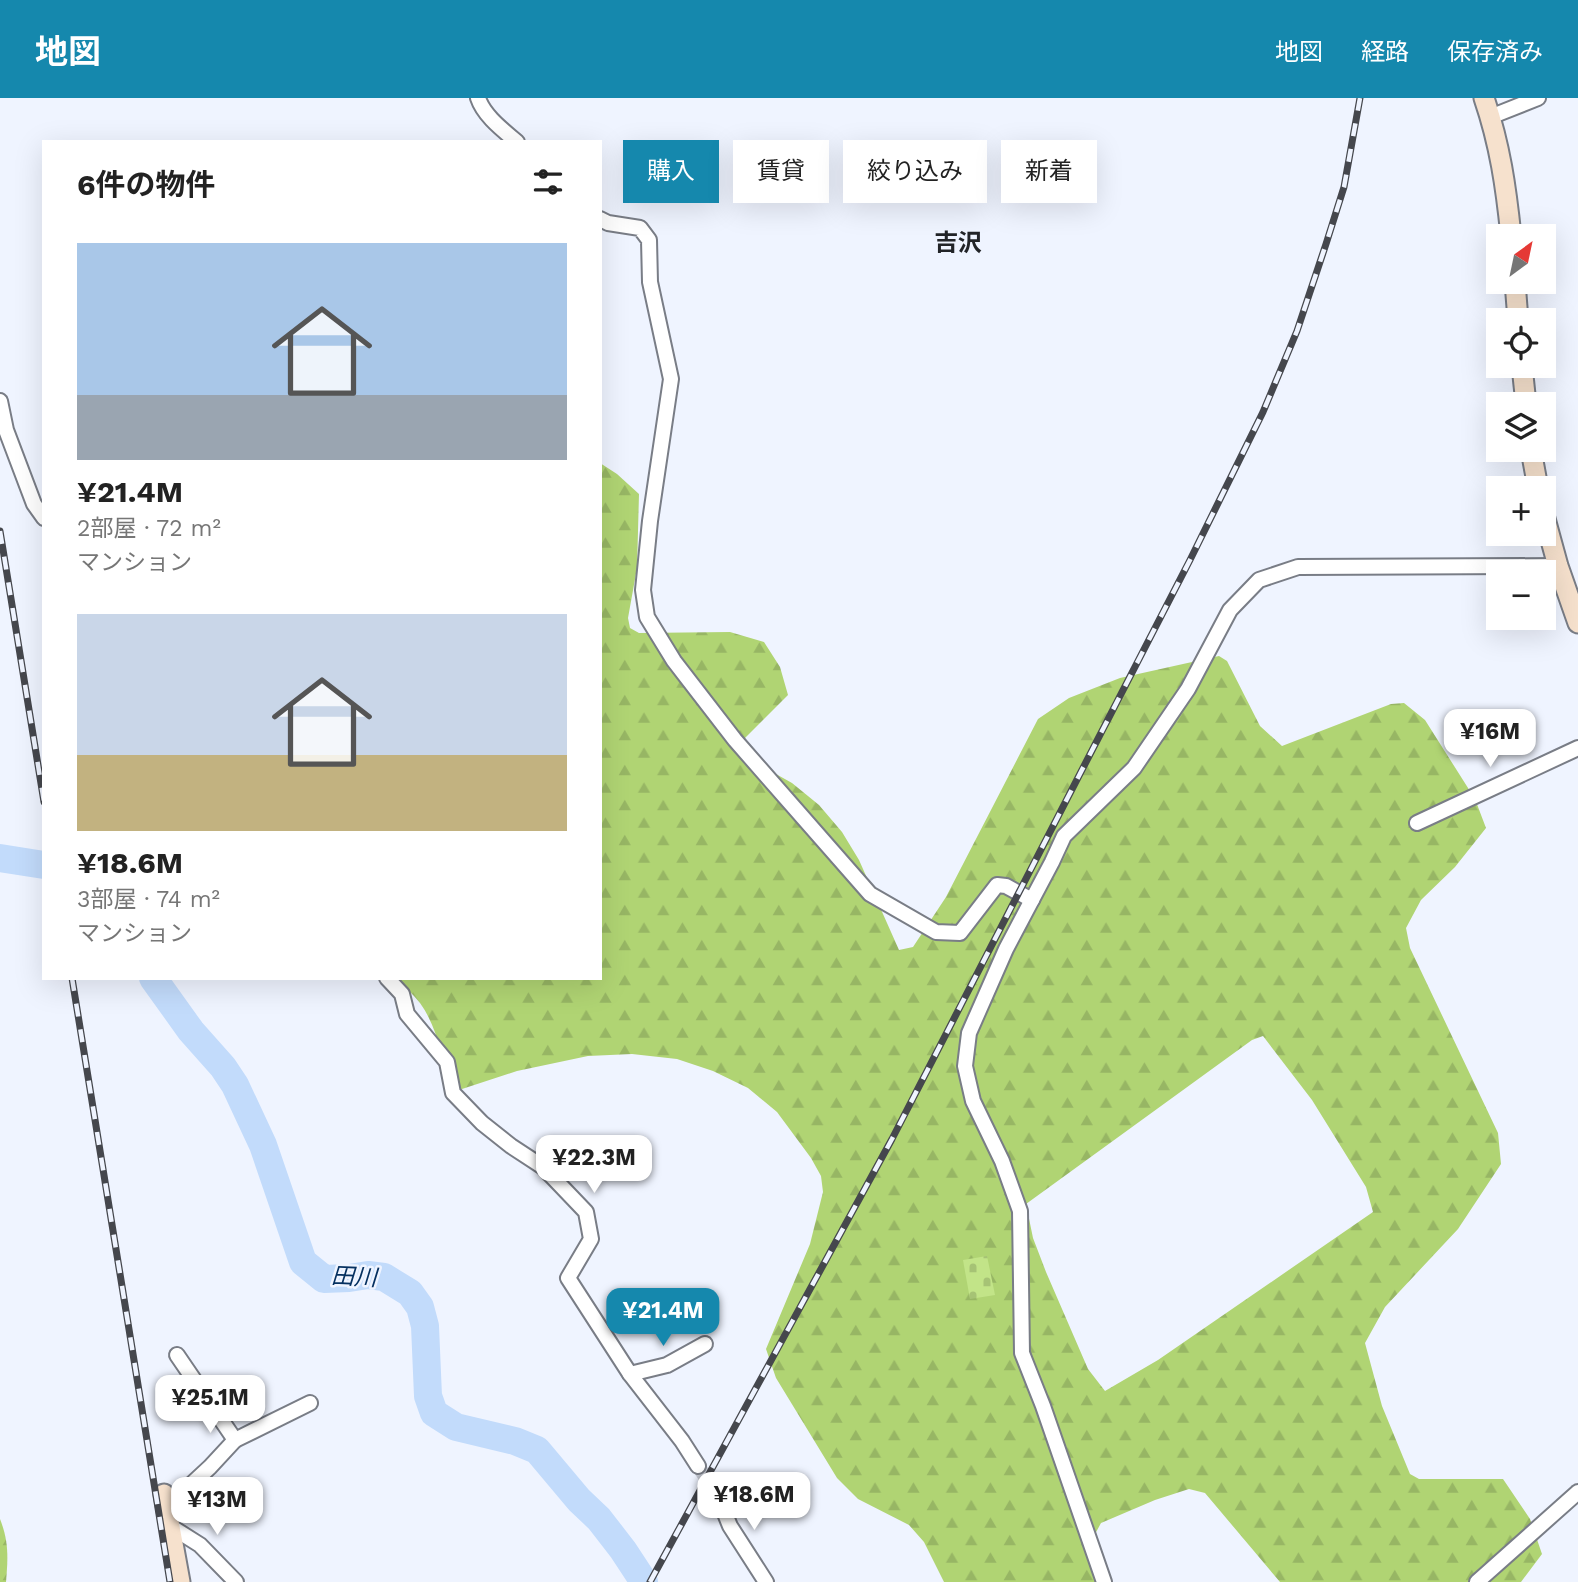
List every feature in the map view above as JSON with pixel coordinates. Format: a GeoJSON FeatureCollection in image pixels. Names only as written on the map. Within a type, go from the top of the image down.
{"type":"FeatureCollection","features":[{"type":"Feature","properties":{"kind":"street"},"geometry":{"type":"LineString","coordinates":[[478,98],[498,125],[515,140]]}},
{"type":"Feature","properties":{"kind":"street"},"geometry":{"type":"LineString","coordinates":[[1484,98],[1500,152],[1510,224]]}},
{"type":"Feature","properties":{"kind":"street"},"geometry":{"type":"LineString","coordinates":[[1490,117],[1538,98]]}},
{"type":"Feature","properties":{"kind":"street"},"geometry":{"type":"LineString","coordinates":[[602,220],[640,228],[649,240],[650,282],[671,379],[650,521],[643,590],[647,617],[674,661],[735,740],[870,894],[936,932],[960,933],[997,885],[1006,886],[1032,900]]}},
{"type":"Feature","properties":{"kind":"street"},"geometry":{"type":"LineString","coordinates":[[0,401],[6,430],[34,504],[42,515]]}},
{"type":"Feature","properties":{"kind":"street"},"geometry":{"type":"LineString","coordinates":[[1553,546],[1578,623]]}},
{"type":"Feature","properties":{"kind":"street"},"geometry":{"type":"LineString","coordinates":[[1104,1582],[1022,1353],[1020,1211],[1002,1161],[972,1101],[965,1066],[969,1033],[1006,950],[1064,836],[1134,768],[1188,689],[1230,610],[1259,580],[1298,567],[1558,566]]}},
{"type":"Feature","properties":{"kind":"street"},"geometry":{"type":"LineString","coordinates":[[1417,823],[1578,748]]}},
{"type":"Feature","properties":{"kind":"street"},"geometry":{"type":"LineString","coordinates":[[389,980],[402,994],[407,1014],[447,1062],[453,1093],[482,1123],[543,1167],[586,1212],[591,1239],[568,1278],[630,1374],[698,1466]]}},
{"type":"Feature","properties":{"kind":"street"},"geometry":{"type":"LineString","coordinates":[[630,1374],[667,1366],[705,1344]]}},
{"type":"Feature","properties":{"kind":"street"},"geometry":{"type":"LineString","coordinates":[[177,1355],[235,1440]]}},
{"type":"Feature","properties":{"kind":"street"},"geometry":{"type":"LineString","coordinates":[[167,1509],[235,1440],[310,1403]]}},
{"type":"Feature","properties":{"kind":"street"},"geometry":{"type":"LineString","coordinates":[[1477,1582],[1578,1492]]}},
{"type":"Feature","properties":{"kind":"street"},"geometry":{"type":"LineString","coordinates":[[718,1496],[730,1526],[765,1582]]}},
{"type":"Feature","properties":{"kind":"street"},"geometry":{"type":"LineString","coordinates":[[167,1509],[180,1582]]}},
{"type":"Feature","properties":{"kind":"street"},"geometry":{"type":"LineString","coordinates":[[167,1509],[236,1582]]}},
{"type":"Feature","properties":{"kind":"green space"},"geometry":{"type":"Polygon","coordinates":[[[602,464],[639,494],[637,568],[628,618],[630,628],[639,633],[730,632],[764,642],[780,667],[788,695],[737,746],[738,753],[792,783],[819,805],[842,832],[859,860],[899,950],[913,947],[946,897],[1038,719],[1069,698],[1120,678],[1219,656],[1227,661],[1260,726],[1282,746],[1391,704],[1404,703],[1425,720],[1475,799],[1486,828],[1455,867],[1421,900],[1406,928],[1410,948],[1498,1133],[1501,1164],[1458,1229],[1385,1307],[1365,1343],[1382,1406],[1410,1474],[1419,1479],[1503,1479],[1530,1519],[1542,1554],[1521,1582],[1280,1582],[1205,1493],[1189,1489],[1101,1523],[1094,1536],[1107,1582],[944,1582],[924,1542],[909,1525],[858,1499],[837,1478],[776,1378],[766,1349],[810,1244],[823,1192],[821,1176],[811,1158],[777,1112],[748,1088],[713,1071],[677,1059],[632,1054],[588,1056],[517,1071],[462,1089],[448,1088],[438,1044],[420,1003],[399,980],[602,980],[602,464]],[[1263,1036],[1252,1040],[1026,1204],[1033,1238],[1046,1272],[1088,1369],[1105,1391],[1158,1360],[1373,1212],[1366,1187],[1312,1100],[1263,1036]]]}},
{"type":"Feature","properties":{"kind":"green space"},"geometry":{"type":"Polygon","coordinates":[[[987,1256],[995,1295],[970,1299],[963,1260],[987,1256]]]}},
{"type":"Feature","properties":{"kind":"green space"},"geometry":{"type":"Polygon","coordinates":[[[0,1519],[7,1550],[6,1582],[0,1582],[0,1519]]]}},
{"type":"Feature","properties":{"kind":"waterway","name":"田川"},"geometry":{"type":"LineString","coordinates":[[0,858],[42,865]]}},
{"type":"Feature","properties":{"kind":"waterway","name":"田川"},"geometry":{"type":"LineString","coordinates":[[154,980],[235,1085],[263,1145],[303,1262],[324,1279],[368,1275],[384,1277],[410,1293],[420,1307],[425,1326],[428,1396],[434,1413],[456,1427],[515,1441],[537,1450],[579,1500],[599,1519],[644,1582]]}},
{"type":"Feature","properties":{"kind":"tunnel"},"geometry":{"type":"LineString","coordinates":[[698,1466],[718,1496]]}},
{"type":"Feature","properties":{"kind":"railway"},"geometry":{"type":"LineString","coordinates":[[650,1582],[892,1139],[1190,560],[1263,412],[1297,331],[1344,187],[1360,98]]}},
{"type":"Feature","properties":{"kind":"railway"},"geometry":{"type":"LineString","coordinates":[[0,531],[42,790]]}},
{"type":"Feature","properties":{"kind":"railway"},"geometry":{"type":"LineString","coordinates":[[72,980],[170,1582]]}},
{"type":"Feature","properties":{"kind":"district","name":"吉沢"},"geometry":{"type":"Point","coordinates":[958,243]}}]}
